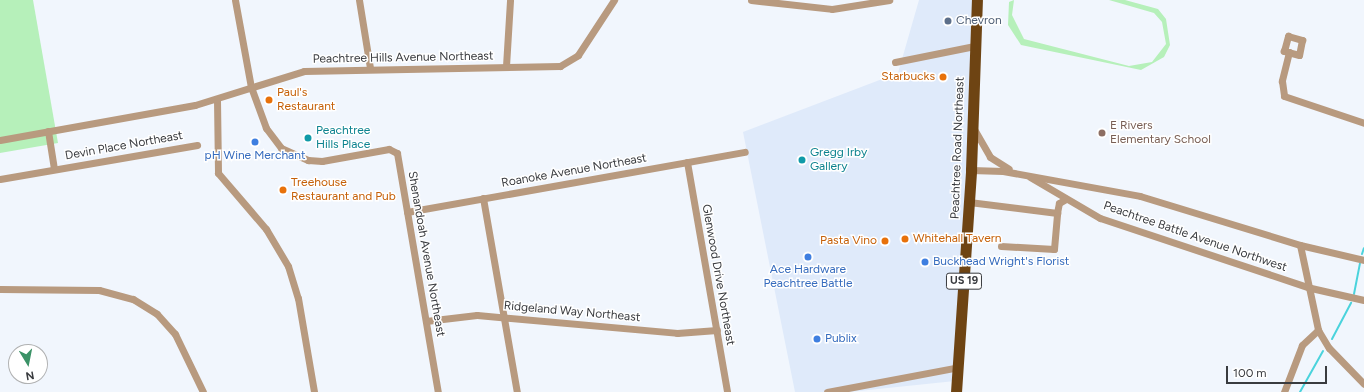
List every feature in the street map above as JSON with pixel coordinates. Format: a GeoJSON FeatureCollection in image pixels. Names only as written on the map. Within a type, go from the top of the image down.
{"type":"FeatureCollection","features":[{"type":"Feature","properties":{"kind":"highway","name":"Peachtree Road Northeast"},"geometry":{"type":"LineString","coordinates":[[956,392],[959,367],[971,170],[974,46],[977,0]]}},
{"type":"Feature","properties":{"kind":"street","name":"Shenandoah Avenue Northeast"},"geometry":{"type":"LineString","coordinates":[[235,0],[251,87],[266,128],[281,148],[294,155],[322,161],[389,149],[397,154],[438,392]]}},
{"type":"Feature","properties":{"kind":"street"},"geometry":{"type":"LineString","coordinates":[[358,0],[370,68]]}},
{"type":"Feature","properties":{"kind":"street"},"geometry":{"type":"LineString","coordinates":[[506,66],[510,0]]}},
{"type":"Feature","properties":{"kind":"street","name":"Peachtree Hills Avenue Northeast"},"geometry":{"type":"LineString","coordinates":[[0,140],[217,100],[251,87],[304,71],[370,68],[560,66],[572,61],[614,0]]}},
{"type":"Feature","properties":{"kind":"street"},"geometry":{"type":"LineString","coordinates":[[751,0],[832,9],[890,0]]}},
{"type":"Feature","properties":{"kind":"street"},"geometry":{"type":"LineString","coordinates":[[895,62],[974,46]]}},
{"type":"Feature","properties":{"kind":"street"},"geometry":{"type":"LineString","coordinates":[[1289,52],[1282,80],[1284,96],[1364,123]]}},
{"type":"Feature","properties":{"kind":"street"},"geometry":{"type":"LineString","coordinates":[[217,100],[218,173],[266,229],[288,266],[298,298],[314,392]]}},
{"type":"Feature","properties":{"kind":"street","name":"Peachtree Battle Avenue Northwest"},"geometry":{"type":"LineString","coordinates":[[972,125],[990,158],[1017,173]]}},
{"type":"Feature","properties":{"kind":"street","name":"Devin Place Northeast"},"geometry":{"type":"LineString","coordinates":[[48,131],[54,169]]}},
{"type":"Feature","properties":{"kind":"street","name":"Devin Place Northeast"},"geometry":{"type":"LineString","coordinates":[[0,179],[197,145]]}},
{"type":"Feature","properties":{"kind":"street","name":"Roanoke Avenue Northeast"},"geometry":{"type":"LineString","coordinates":[[407,212],[745,152]]}},
{"type":"Feature","properties":{"kind":"street","name":"Glenwood Drive Northeast"},"geometry":{"type":"LineString","coordinates":[[686,162],[727,392]]}},
{"type":"Feature","properties":{"kind":"street","name":"Peachtree Battle Avenue Northwest"},"geometry":{"type":"LineString","coordinates":[[971,170],[1017,173],[1140,196],[1300,245],[1364,260]]}},
{"type":"Feature","properties":{"kind":"street","name":"Peachtree Battle Avenue Northwest"},"geometry":{"type":"LineString","coordinates":[[1027,175],[1100,218],[1311,288],[1364,300]]}},
{"type":"Feature","properties":{"kind":"street"},"geometry":{"type":"LineString","coordinates":[[483,198],[517,392]]}},
{"type":"Feature","properties":{"kind":"street"},"geometry":{"type":"LineString","coordinates":[[1000,246],[1054,249],[1059,203],[1066,199]]}},
{"type":"Feature","properties":{"kind":"street"},"geometry":{"type":"LineString","coordinates":[[969,202],[1057,213]]}},
{"type":"Feature","properties":{"kind":"street"},"geometry":{"type":"LineString","coordinates":[[1300,245],[1311,288],[1318,330],[1329,348],[1364,384]]}},
{"type":"Feature","properties":{"kind":"street"},"geometry":{"type":"LineString","coordinates":[[0,290],[99,290],[133,299],[156,314],[175,334],[203,392]]}},
{"type":"Feature","properties":{"kind":"street","name":"Ridgeland Way Northeast"},"geometry":{"type":"LineString","coordinates":[[426,320],[466,315],[677,333],[716,330]]}},
{"type":"Feature","properties":{"kind":"street"},"geometry":{"type":"LineString","coordinates":[[1284,392],[1302,345],[1318,330]]}},
{"type":"Feature","properties":{"kind":"street"},"geometry":{"type":"LineString","coordinates":[[827,392],[959,367]]}},
{"type":"Feature","properties":{"kind":"shaded area"},"geometry":{"type":"Polygon","coordinates":[[[919,0],[983,0],[955,381],[849,392],[795,392],[743,132],[898,73],[919,0]]]}},
{"type":"Feature","properties":{"kind":"green space"},"geometry":{"type":"Polygon","coordinates":[[[0,0],[33,0],[58,143],[0,153],[0,0]]]}},
{"type":"Feature","properties":{"kind":"green space"},"geometry":{"type":"Polygon","coordinates":[[[1014,0],[1012,15],[1024,39],[1129,66],[1152,62],[1166,44],[1162,22],[1154,13],[1109,0],[1125,0],[1158,9],[1166,19],[1170,45],[1164,57],[1141,70],[1021,45],[1008,25],[1009,2],[1014,0]]]}},
{"type":"Feature","properties":{"kind":"waterway"},"geometry":{"type":"LineString","coordinates":[[1362,254],[1364,248]]}},
{"type":"Feature","properties":{"kind":"waterway"},"geometry":{"type":"LineString","coordinates":[[1354,294],[1360,264]]}},
{"type":"Feature","properties":{"kind":"waterway"},"geometry":{"type":"LineString","coordinates":[[1332,339],[1351,303]]}},
{"type":"Feature","properties":{"kind":"waterway"},"geometry":{"type":"LineString","coordinates":[[1300,392],[1323,351]]}},
{"type":"Feature","properties":{"kind":"place","name":"Chevron"},"geometry":{"type":"Point","coordinates":[948,21]}},
{"type":"Feature","properties":{"kind":"place","name":"Starbucks"},"geometry":{"type":"Point","coordinates":[943,77]}},
{"type":"Feature","properties":{"kind":"place","name":"Paul's Restaurant"},"geometry":{"type":"Point","coordinates":[269,100]}},
{"type":"Feature","properties":{"kind":"place","name":"E Rivers Elementary School"},"geometry":{"type":"Point","coordinates":[1102,133]}},
{"type":"Feature","properties":{"kind":"place","name":"Peachtree Hills Place"},"geometry":{"type":"Point","coordinates":[308,138]}},
{"type":"Feature","properties":{"kind":"place","name":"pH Wine Merchant"},"geometry":{"type":"Point","coordinates":[255,142]}},
{"type":"Feature","properties":{"kind":"place","name":"Gregg Irby Gallery"},"geometry":{"type":"Point","coordinates":[802,160]}},
{"type":"Feature","properties":{"kind":"place","name":"Treehouse Restaurant and Pub"},"geometry":{"type":"Point","coordinates":[283,190]}},
{"type":"Feature","properties":{"kind":"place","name":"Whitehall Tavern"},"geometry":{"type":"Point","coordinates":[905,239]}},
{"type":"Feature","properties":{"kind":"place","name":"Pasta Vino"},"geometry":{"type":"Point","coordinates":[885,241]}},
{"type":"Feature","properties":{"kind":"place","name":"Ace Hardware Peachtree Battle"},"geometry":{"type":"Point","coordinates":[808,257]}},
{"type":"Feature","properties":{"kind":"place","name":"Buckhead Wright's Florist"},"geometry":{"type":"Point","coordinates":[925,262]}},
{"type":"Feature","properties":{"kind":"place","name":"Publix"},"geometry":{"type":"Point","coordinates":[817,339]}}]}
